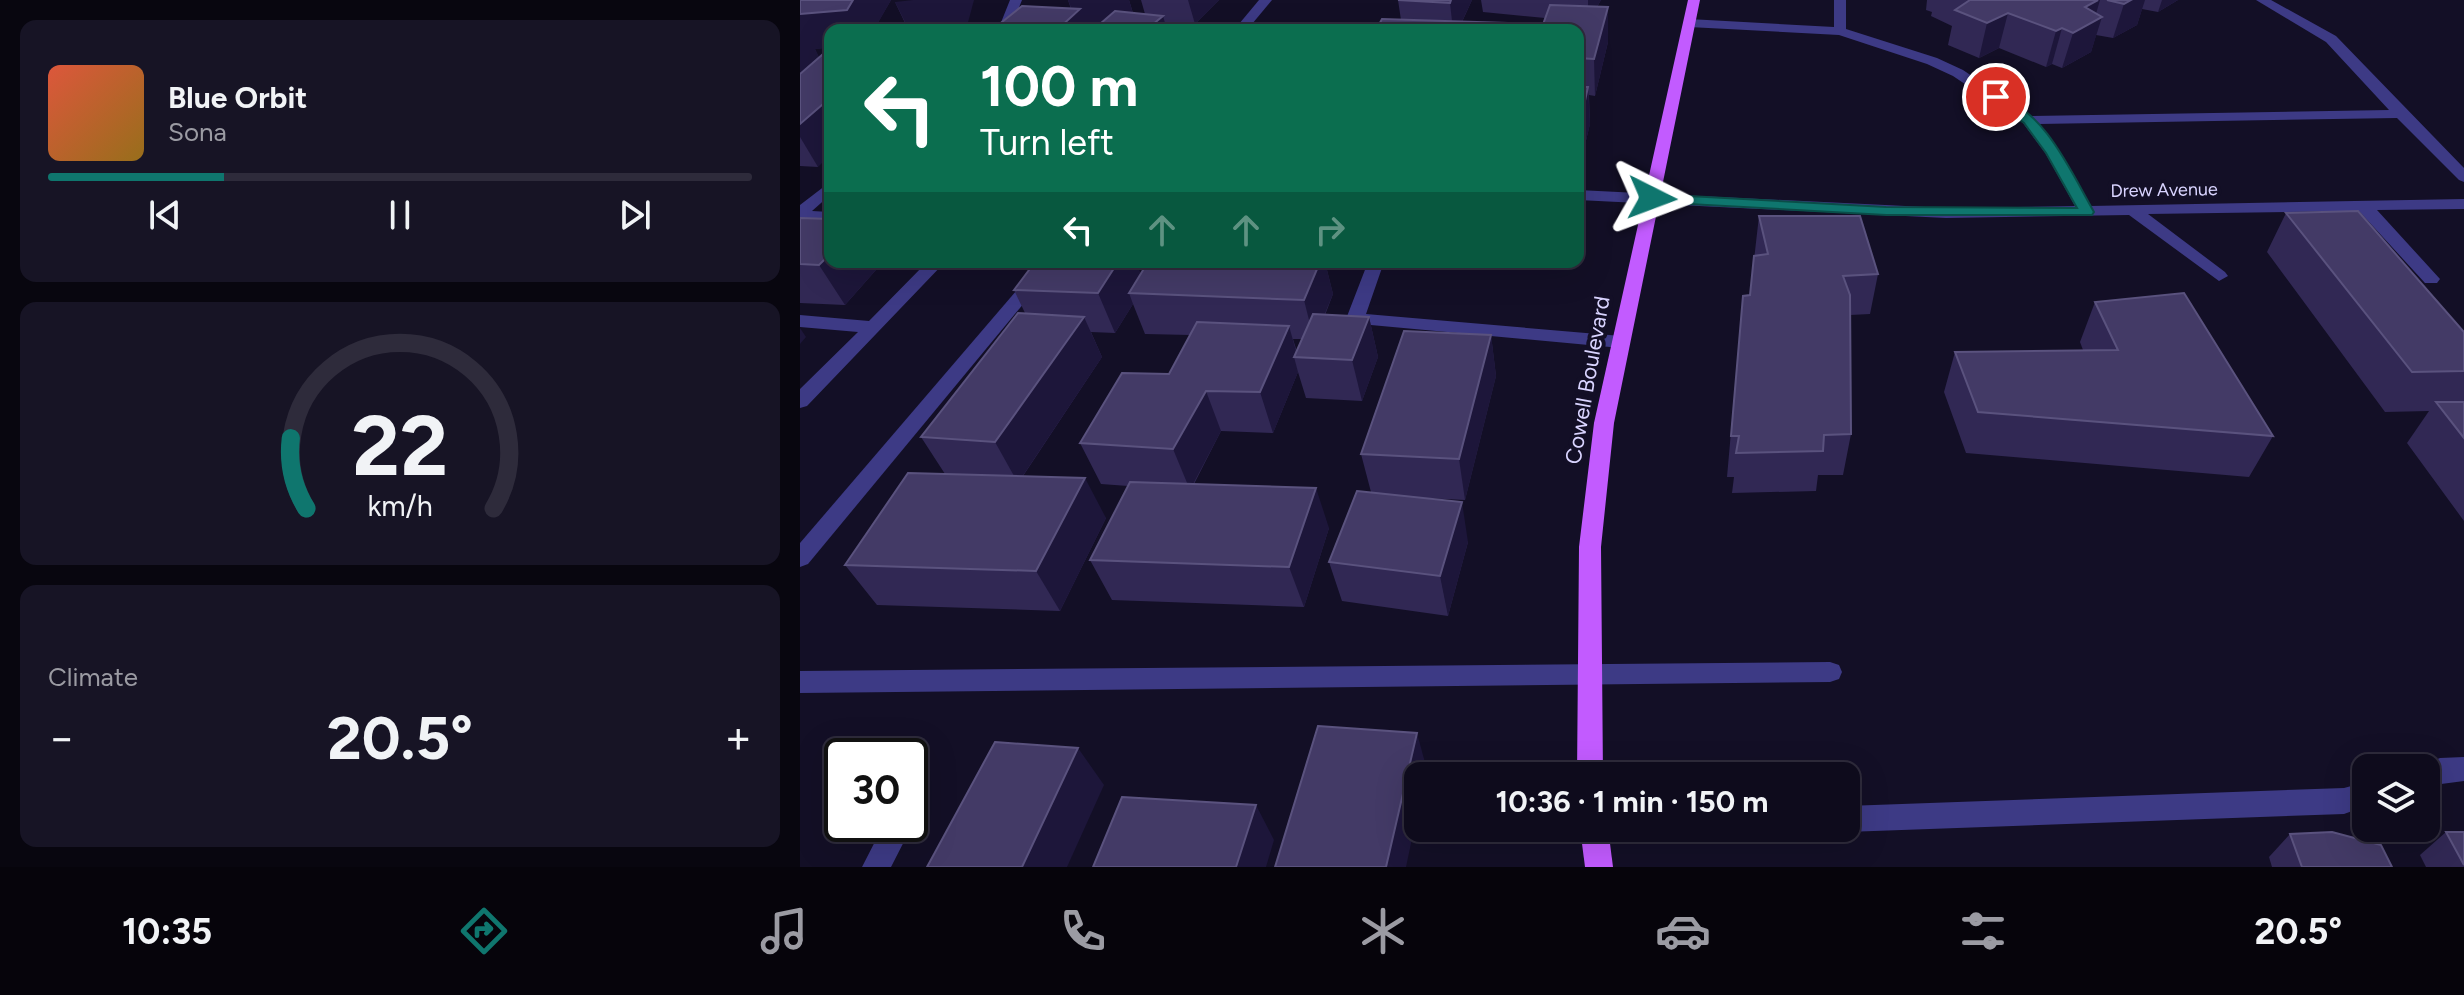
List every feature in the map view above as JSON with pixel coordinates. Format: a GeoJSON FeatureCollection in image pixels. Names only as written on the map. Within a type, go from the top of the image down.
{"type":"FeatureCollection","features":[{"type":"Feature","properties":{"kind":"main road","name":"Cowell Boulevard"},"geometry":{"type":"LineString","coordinates":[[1590,762],[1590,547],[1604,423],[1694,0]]}},
{"type":"Feature","properties":{"kind":"main road"},"geometry":{"type":"LineString","coordinates":[[1596,842],[1599,867]]}},
{"type":"Feature","properties":{"kind":"street"},"geometry":{"type":"LineString","coordinates":[[1006,24],[1016,0]]}},
{"type":"Feature","properties":{"kind":"street"},"geometry":{"type":"LineString","coordinates":[[1245,24],[1266,0]]}},
{"type":"Feature","properties":{"kind":"street"},"geometry":{"type":"LineString","coordinates":[[1840,0],[1840,31]]}},
{"type":"Feature","properties":{"kind":"street"},"geometry":{"type":"LineString","coordinates":[[2262,0],[2331,39],[2464,177]]}},
{"type":"Feature","properties":{"kind":"street"},"geometry":{"type":"LineString","coordinates":[[1689,23],[1840,31],[1932,61],[1958,73],[2028,120],[2053,153],[2086,212]]}},
{"type":"Feature","properties":{"kind":"street"},"geometry":{"type":"LineString","coordinates":[[2028,120],[2401,114]]}},
{"type":"Feature","properties":{"kind":"street"},"geometry":{"type":"LineString","coordinates":[[800,214],[824,192]]}},
{"type":"Feature","properties":{"kind":"street","name":"Drew Avenue"},"geometry":{"type":"LineString","coordinates":[[1584,195],[1886,211],[2086,212],[2464,204]]}},
{"type":"Feature","properties":{"kind":"street"},"geometry":{"type":"LineString","coordinates":[[2364,206],[2431,279]]}},
{"type":"Feature","properties":{"kind":"street"},"geometry":{"type":"LineString","coordinates":[[2134,211],[2219,276]]}},
{"type":"Feature","properties":{"kind":"street"},"geometry":{"type":"LineString","coordinates":[[800,214],[824,216]]}},
{"type":"Feature","properties":{"kind":"street"},"geometry":{"type":"LineString","coordinates":[[800,401],[931,268]]}},
{"type":"Feature","properties":{"kind":"street"},"geometry":{"type":"LineString","coordinates":[[800,558],[1045,268]]}},
{"type":"Feature","properties":{"kind":"street"},"geometry":{"type":"LineString","coordinates":[[1374,268],[1355,319],[1621,342]]}},
{"type":"Feature","properties":{"kind":"street"},"geometry":{"type":"LineString","coordinates":[[800,321],[873,327]]}},
{"type":"Feature","properties":{"kind":"street"},"geometry":{"type":"LineString","coordinates":[[800,682],[1830,672]]}},
{"type":"Feature","properties":{"kind":"street"},"geometry":{"type":"LineString","coordinates":[[2440,770],[2464,769]]}},
{"type":"Feature","properties":{"kind":"street"},"geometry":{"type":"LineString","coordinates":[[1860,818],[2352,798]]}},
{"type":"Feature","properties":{"kind":"street"},"geometry":{"type":"LineString","coordinates":[[876,867],[889,842]]}},
{"type":"Feature","properties":{"kind":"building"},"geometry":{"type":"Polygon","coordinates":[[[800,0],[853,0],[847,10],[800,14],[800,0]]]}},
{"type":"Feature","properties":{"kind":"building"},"geometry":{"type":"Polygon","coordinates":[[[1398,0],[1451,0],[1450,3],[1398,0]]]}},
{"type":"Feature","properties":{"kind":"building"},"geometry":{"type":"Polygon","coordinates":[[[1970,0],[2098,0],[2085,7],[2102,17],[2073,33],[2062,28],[2056,31],[2008,13],[1987,23],[1955,10],[1970,0]]]}},
{"type":"Feature","properties":{"kind":"building"},"geometry":{"type":"Polygon","coordinates":[[[2107,0],[2131,0],[2124,4],[2107,0]]]}},
{"type":"Feature","properties":{"kind":"building"},"geometry":{"type":"Polygon","coordinates":[[[1550,5],[1608,7],[1594,59],[1584,58],[1584,24],[1543,24],[1550,5]]]}},
{"type":"Feature","properties":{"kind":"building"},"geometry":{"type":"Polygon","coordinates":[[[1022,6],[1080,9],[1064,24],[1000,24],[1022,6]]]}},
{"type":"Feature","properties":{"kind":"building"},"geometry":{"type":"Polygon","coordinates":[[[1115,11],[1163,16],[1153,24],[1100,24],[1115,11]]]}},
{"type":"Feature","properties":{"kind":"building"},"geometry":{"type":"Polygon","coordinates":[[[1382,19],[1507,23],[1507,24],[1379,24],[1382,19]]]}},
{"type":"Feature","properties":{"kind":"building"},"geometry":{"type":"Polygon","coordinates":[[[824,53],[824,103],[800,124],[800,74],[824,53]]]}},
{"type":"Feature","properties":{"kind":"building"},"geometry":{"type":"Polygon","coordinates":[[[2358,211],[2464,332],[2464,371],[2412,372],[2286,213],[2358,211]]]}},
{"type":"Feature","properties":{"kind":"building"},"geometry":{"type":"Polygon","coordinates":[[[1759,216],[1860,216],[1878,274],[1843,276],[1850,295],[1851,434],[1824,435],[1823,451],[1736,453],[1739,436],[1731,436],[1743,296],[1750,295],[1754,256],[1768,254],[1759,216]]]}},
{"type":"Feature","properties":{"kind":"building"},"geometry":{"type":"Polygon","coordinates":[[[800,218],[824,219],[824,260],[819,265],[800,264],[800,218]]]}},
{"type":"Feature","properties":{"kind":"building"},"geometry":{"type":"Polygon","coordinates":[[[1030,268],[1114,268],[1098,293],[1014,290],[1030,268]]]}},
{"type":"Feature","properties":{"kind":"building"},"geometry":{"type":"Polygon","coordinates":[[[1144,268],[1317,268],[1304,300],[1129,293],[1144,268]]]}},
{"type":"Feature","properties":{"kind":"building"},"geometry":{"type":"Polygon","coordinates":[[[2184,293],[2273,436],[1978,412],[1955,352],[2118,350],[2095,302],[2184,293]]]}},
{"type":"Feature","properties":{"kind":"building"},"geometry":{"type":"Polygon","coordinates":[[[1018,313],[1084,317],[995,442],[921,437],[1018,313]]]}},
{"type":"Feature","properties":{"kind":"building"},"geometry":{"type":"Polygon","coordinates":[[[1313,314],[1369,317],[1352,360],[1294,357],[1313,314]]]}},
{"type":"Feature","properties":{"kind":"building"},"geometry":{"type":"Polygon","coordinates":[[[1197,322],[1289,326],[1260,392],[1206,391],[1173,449],[1080,443],[1122,373],[1169,374],[1197,322]]]}},
{"type":"Feature","properties":{"kind":"building"},"geometry":{"type":"Polygon","coordinates":[[[1404,331],[1491,335],[1459,459],[1361,454],[1404,331]]]}},
{"type":"Feature","properties":{"kind":"building"},"geometry":{"type":"Polygon","coordinates":[[[2436,402],[2464,402],[2464,438],[2436,402]]]}},
{"type":"Feature","properties":{"kind":"building"},"geometry":{"type":"Polygon","coordinates":[[[908,473],[1085,478],[1036,571],[845,565],[908,473]]]}},
{"type":"Feature","properties":{"kind":"building"},"geometry":{"type":"Polygon","coordinates":[[[1130,482],[1316,488],[1289,567],[1090,560],[1130,482]]]}},
{"type":"Feature","properties":{"kind":"building"},"geometry":{"type":"Polygon","coordinates":[[[1357,491],[1462,502],[1440,576],[1329,562],[1357,491]]]}},
{"type":"Feature","properties":{"kind":"building"},"geometry":{"type":"Polygon","coordinates":[[[1318,726],[1417,733],[1410,762],[1404,762],[1404,789],[1386,867],[1275,867],[1318,726]]]}},
{"type":"Feature","properties":{"kind":"building"},"geometry":{"type":"Polygon","coordinates":[[[995,742],[1078,748],[1022,867],[927,867],[995,742]]]}},
{"type":"Feature","properties":{"kind":"building"},"geometry":{"type":"Polygon","coordinates":[[[1122,797],[1256,805],[1236,867],[1093,867],[1122,797]]]}},
{"type":"Feature","properties":{"kind":"building"},"geometry":{"type":"Polygon","coordinates":[[[2332,832],[2352,837],[2352,842],[2381,845],[2392,867],[2302,867],[2290,834],[2332,832]]]}},
{"type":"Feature","properties":{"kind":"building"},"geometry":{"type":"Polygon","coordinates":[[[2446,832],[2464,832],[2464,865],[2446,832]]]}},
{"type":"Feature","properties":{"kind":"route"},"geometry":{"type":"LineString","coordinates":[[1652,198],[1946,213],[2086,212],[2053,153],[2028,120],[1996,97]]}}]}
